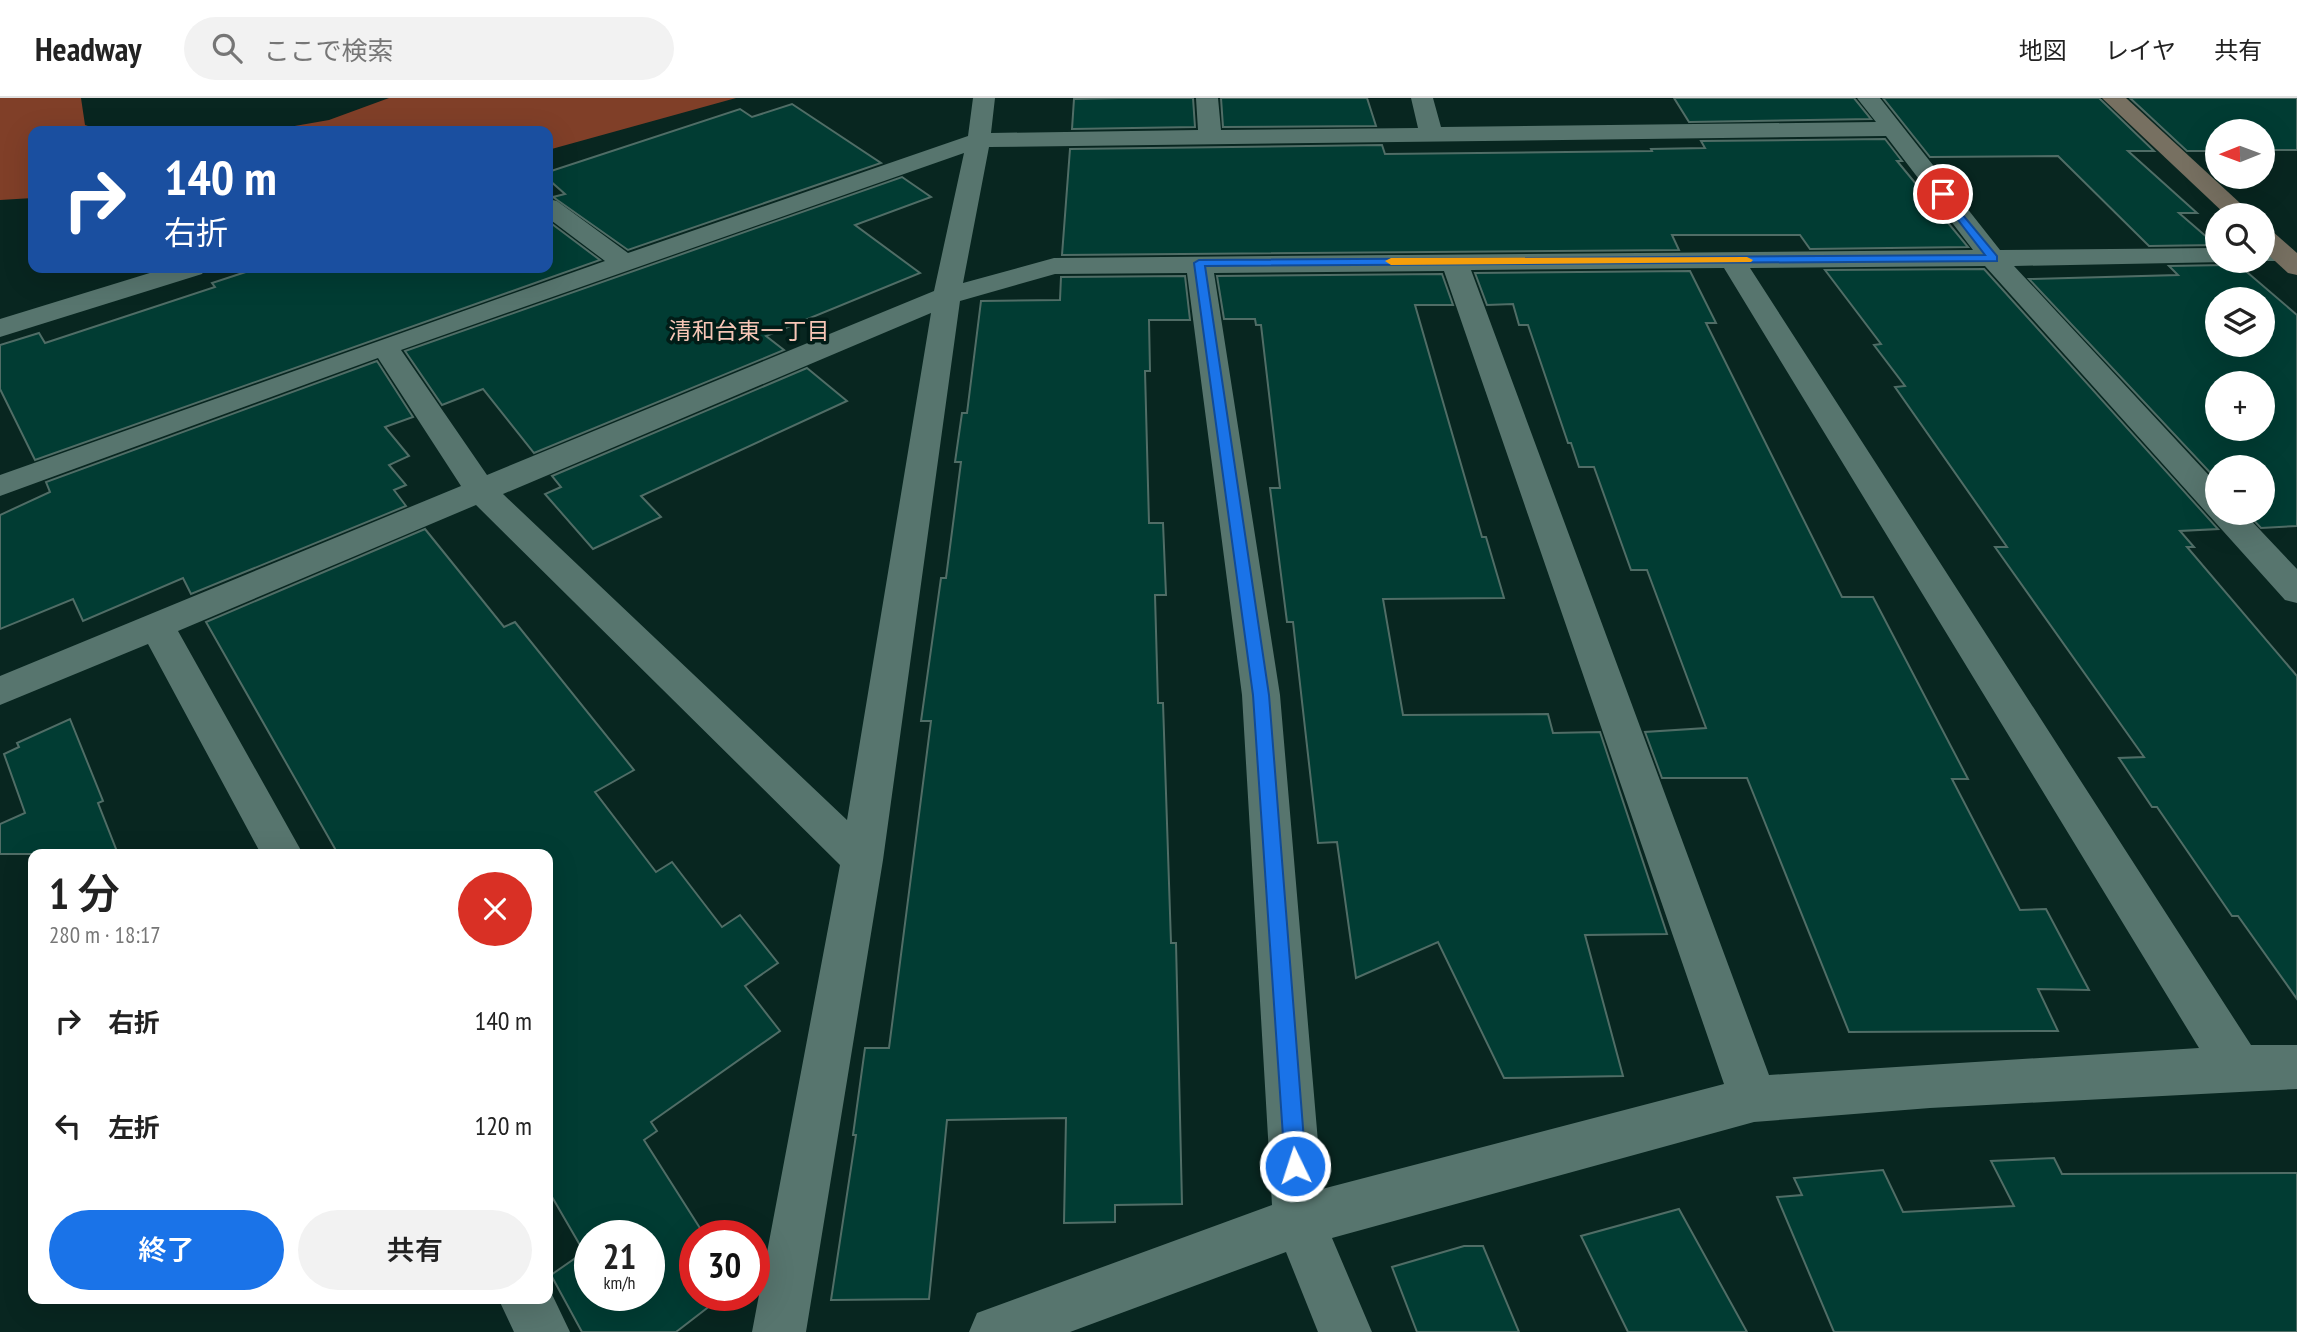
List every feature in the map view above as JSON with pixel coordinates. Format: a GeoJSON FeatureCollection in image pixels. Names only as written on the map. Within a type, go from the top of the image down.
{"type":"FeatureCollection","features":[{"type":"Feature","properties":{"kind":"street"},"geometry":{"type":"LineString","coordinates":[[779,1332],[862,860],[947,296],[979,140],[984,98]]}},
{"type":"Feature","properties":{"kind":"street"},"geometry":{"type":"LineString","coordinates":[[1207,98],[1210,139]]}},
{"type":"Feature","properties":{"kind":"street"},"geometry":{"type":"LineString","coordinates":[[1422,98],[1432,136]]}},
{"type":"Feature","properties":{"kind":"street"},"geometry":{"type":"LineString","coordinates":[[1868,98],[1993,258],[2205,491]]}},
{"type":"Feature","properties":{"kind":"street"},"geometry":{"type":"LineString","coordinates":[[2113,98],[2226,203]]}},
{"type":"Feature","properties":{"kind":"street"},"geometry":{"type":"LineString","coordinates":[[0,486],[384,346],[979,140],[1432,136],[1662,119],[1893,129]]}},
{"type":"Feature","properties":{"kind":"street"},"geometry":{"type":"LineString","coordinates":[[553,210],[625,263]]}},
{"type":"Feature","properties":{"kind":"street"},"geometry":{"type":"LineString","coordinates":[[0,691],[947,296],[1054,266],[2205,256]]}},
{"type":"Feature","properties":{"kind":"street"},"geometry":{"type":"LineString","coordinates":[[1732,260],[2238,1068]]}},
{"type":"Feature","properties":{"kind":"street"},"geometry":{"type":"LineString","coordinates":[[1454,261],[1754,1099]]}},
{"type":"Feature","properties":{"kind":"street"},"geometry":{"type":"LineString","coordinates":[[1199,263],[1261,695],[1299,1221],[1345,1332]]}},
{"type":"Feature","properties":{"kind":"street"},"geometry":{"type":"LineString","coordinates":[[0,328],[176,273]]}},
{"type":"Feature","properties":{"kind":"street"},"geometry":{"type":"LineString","coordinates":[[384,346],[480,490],[862,860]]}},
{"type":"Feature","properties":{"kind":"street"},"geometry":{"type":"LineString","coordinates":[[2236,525],[2297,591]]}},
{"type":"Feature","properties":{"kind":"street"},"geometry":{"type":"LineString","coordinates":[[157,626],[279,849]]}},
{"type":"Feature","properties":{"kind":"street"},"geometry":{"type":"LineString","coordinates":[[996,1332],[1299,1221],[1754,1099],[1930,1085],[2297,1067]]}},
{"type":"Feature","properties":{"kind":"street"},"geometry":{"type":"LineString","coordinates":[[528,1304],[544,1332]]}},
{"type":"Feature","properties":{"kind":"shaded area"},"geometry":{"type":"Polygon","coordinates":[[[0,98],[81,98],[85,125],[88,126],[28,126],[28,198],[0,200],[0,98]]]}},
{"type":"Feature","properties":{"kind":"shaded area"},"geometry":{"type":"Polygon","coordinates":[[[389,98],[736,98],[553,149],[553,126],[295,126],[329,120],[389,98]]]}},
{"type":"Feature","properties":{"kind":"building"},"geometry":{"type":"Polygon","coordinates":[[[1193,98],[1195,127],[1072,129],[1074,99],[1193,98]]]}},
{"type":"Feature","properties":{"kind":"building"},"geometry":{"type":"Polygon","coordinates":[[[1221,98],[1367,98],[1376,126],[1223,127],[1221,98]]]}},
{"type":"Feature","properties":{"kind":"building"},"geometry":{"type":"Polygon","coordinates":[[[1674,98],[1854,98],[1871,119],[1689,122],[1674,98]]]}},
{"type":"Feature","properties":{"kind":"building"},"geometry":{"type":"Polygon","coordinates":[[[1883,98],[2099,98],[2154,151],[2128,151],[2197,213],[2179,213],[2205,235],[2205,245],[2149,246],[2058,156],[1930,157],[1883,98]]]}},
{"type":"Feature","properties":{"kind":"building"},"geometry":{"type":"Polygon","coordinates":[[[2130,98],[2297,98],[2297,150],[2275,150],[2275,119],[2205,119],[2205,151],[2187,151],[2130,98]]]}},
{"type":"Feature","properties":{"kind":"building"},"geometry":{"type":"Polygon","coordinates":[[[792,104],[881,163],[628,250],[553,197],[565,194],[553,183],[553,170],[740,109],[752,117],[792,104]]]}},
{"type":"Feature","properties":{"kind":"building"},"geometry":{"type":"Polygon","coordinates":[[[1885,139],[1902,161],[1897,161],[1968,247],[1810,249],[1800,235],[1672,235],[1679,250],[1062,255],[1070,149],[1382,145],[1385,154],[1652,151],[1651,149],[1705,148],[1701,141],[1885,139]]]}},
{"type":"Feature","properties":{"kind":"building"},"geometry":{"type":"Polygon","coordinates":[[[902,177],[931,197],[855,225],[920,273],[766,336],[784,350],[534,453],[483,389],[442,405],[405,351],[902,177]]]}},
{"type":"Feature","properties":{"kind":"building"},"geometry":{"type":"Polygon","coordinates":[[[553,225],[600,260],[35,460],[0,389],[0,345],[39,333],[45,343],[215,287],[212,283],[243,273],[553,273],[553,225]]]}},
{"type":"Feature","properties":{"kind":"building"},"geometry":{"type":"Polygon","coordinates":[[[2205,265],[2205,273],[2248,273],[2264,287],[2205,287],[2205,357],[2275,357],[2275,296],[2297,315],[2297,526],[2261,528],[2258,525],[2275,525],[2275,455],[2205,455],[2205,467],[2029,279],[2178,275],[2169,266],[2205,265]]]}},
{"type":"Feature","properties":{"kind":"building"},"geometry":{"type":"Polygon","coordinates":[[[1984,269],[2205,515],[2205,525],[2214,525],[2218,529],[2180,531],[2194,547],[2187,547],[2297,676],[2297,999],[2238,916],[2232,916],[2157,807],[2152,807],[2119,758],[2144,757],[1995,547],[2007,547],[1895,387],[1905,386],[1874,345],[1881,344],[1825,270],[1984,269]]]}},
{"type":"Feature","properties":{"kind":"building"},"geometry":{"type":"Polygon","coordinates":[[[1690,271],[1716,323],[1706,323],[1842,597],[1873,597],[1968,779],[1952,779],[2020,910],[2046,909],[2089,990],[2038,989],[2058,1031],[1849,1032],[1747,778],[1662,778],[1645,732],[1706,728],[1647,570],[1631,570],[1594,467],[1579,467],[1571,443],[1568,443],[1528,325],[1519,325],[1513,304],[1487,305],[1475,273],[1690,271]]]}},
{"type":"Feature","properties":{"kind":"building"},"geometry":{"type":"Polygon","coordinates":[[[1442,274],[1453,305],[1415,305],[1482,537],[1486,537],[1504,598],[1383,599],[1403,715],[1548,714],[1553,733],[1600,732],[1667,934],[1585,935],[1623,1076],[1504,1078],[1438,942],[1356,978],[1337,842],[1318,843],[1293,622],[1287,622],[1270,488],[1280,488],[1261,325],[1256,325],[1255,319],[1224,319],[1217,276],[1442,274]]]}},
{"type":"Feature","properties":{"kind":"building"},"geometry":{"type":"Polygon","coordinates":[[[1185,276],[1190,320],[1149,320],[1150,371],[1145,371],[1149,523],[1163,523],[1166,595],[1155,595],[1158,703],[1163,703],[1171,943],[1176,943],[1182,1204],[1115,1205],[1115,1222],[1064,1223],[1066,1118],[947,1120],[929,1299],[831,1300],[856,1135],[853,1135],[865,1048],[889,1048],[931,721],[921,721],[941,578],[946,578],[961,462],[955,462],[962,413],[967,413],[981,301],[1060,300],[1061,277],[1185,276]]]}},
{"type":"Feature","properties":{"kind":"building"},"geometry":{"type":"Polygon","coordinates":[[[377,361],[413,417],[385,427],[409,456],[389,465],[406,485],[394,490],[406,506],[191,594],[183,578],[83,621],[73,599],[0,629],[0,515],[50,492],[46,482],[377,361]]]}},
{"type":"Feature","properties":{"kind":"building"},"geometry":{"type":"Polygon","coordinates":[[[807,368],[847,401],[641,496],[661,517],[593,549],[545,494],[561,487],[552,476],[807,368]]]}},
{"type":"Feature","properties":{"kind":"building"},"geometry":{"type":"Polygon","coordinates":[[[425,529],[504,627],[515,622],[634,770],[595,792],[656,872],[672,862],[722,927],[740,915],[778,963],[745,986],[780,1031],[651,1122],[657,1131],[644,1140],[695,1220],[679,1220],[679,1311],[703,1311],[676,1332],[582,1332],[553,1279],[553,1274],[574,1259],[574,1311],[665,1311],[665,1220],[574,1220],[574,1235],[553,1199],[553,849],[335,849],[206,622],[425,529]]]}},
{"type":"Feature","properties":{"kind":"building"},"geometry":{"type":"Polygon","coordinates":[[[70,719],[103,801],[98,803],[116,849],[28,849],[28,854],[0,854],[0,824],[25,813],[4,754],[19,747],[17,743],[70,719]]]}},
{"type":"Feature","properties":{"kind":"building"},"geometry":{"type":"Polygon","coordinates":[[[2054,1158],[2062,1174],[2297,1173],[2297,1332],[1834,1332],[1777,1197],[1802,1195],[1794,1178],[1883,1170],[1903,1212],[2014,1206],[1991,1161],[2054,1158]]]}},
{"type":"Feature","properties":{"kind":"building"},"geometry":{"type":"Polygon","coordinates":[[[1679,1209],[1747,1332],[1628,1332],[1581,1236],[1679,1209]]]}},
{"type":"Feature","properties":{"kind":"building"},"geometry":{"type":"Polygon","coordinates":[[[1464,1246],[1483,1246],[1519,1332],[1417,1332],[1392,1267],[1464,1246]]]}},
{"type":"Feature","properties":{"kind":"slow traffic"},"geometry":{"type":"LineString","coordinates":[[1391,261],[1747,260]]}},
{"type":"Feature","properties":{"kind":"district","name":"清和台東一丁目"},"geometry":{"type":"Point","coordinates":[749,331]}},
{"type":"Feature","properties":{"kind":"route"},"geometry":{"type":"LineString","coordinates":[[1295,1166],[1261,695],[1199,263],[1993,258],[1943,194]]}}]}
